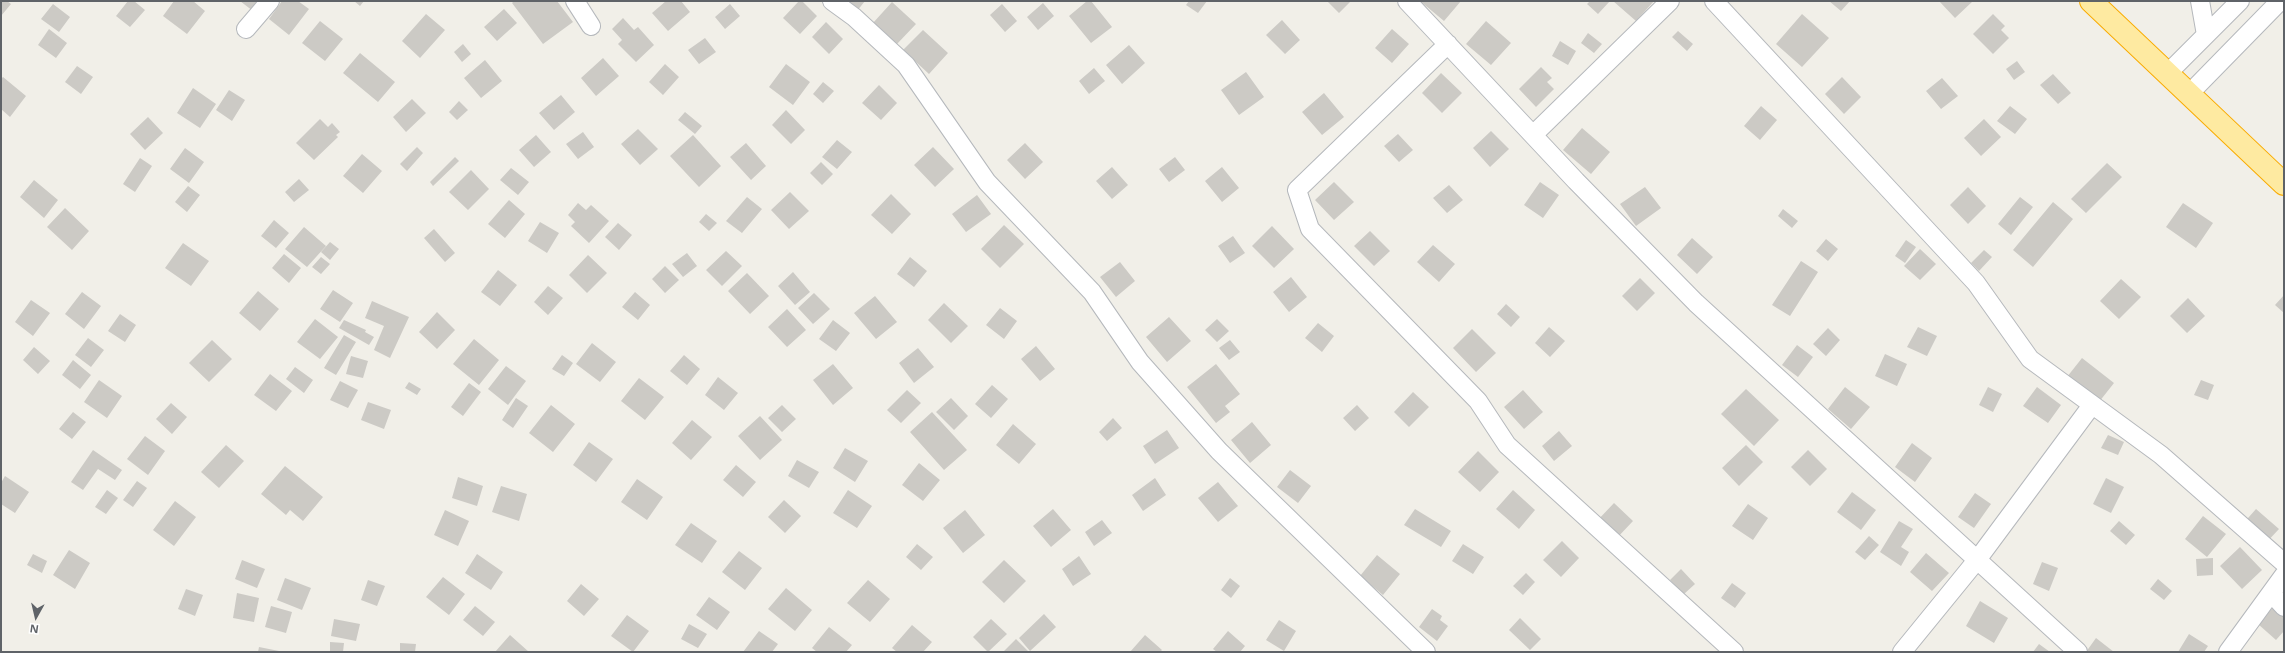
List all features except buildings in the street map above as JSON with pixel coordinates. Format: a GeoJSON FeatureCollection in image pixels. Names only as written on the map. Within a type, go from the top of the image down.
{"type":"FeatureCollection","features":[{"type":"Feature","properties":{"kind":"highway"},"geometry":{"type":"LineString","coordinates":[[2091,1],[2284,184]]}},
{"type":"Feature","properties":{"kind":"street"},"geometry":{"type":"LineString","coordinates":[[246,29],[270,1]]}},
{"type":"Feature","properties":{"kind":"street"},"geometry":{"type":"LineString","coordinates":[[575,1],[591,26]]}},
{"type":"Feature","properties":{"kind":"street"},"geometry":{"type":"LineString","coordinates":[[832,1],[854,17],[906,65],[987,182],[1092,292],[1140,362],[1220,451],[1426,652]]}},
{"type":"Feature","properties":{"kind":"street"},"geometry":{"type":"LineString","coordinates":[[1407,1],[1533,135],[1696,303],[2078,652]]}},
{"type":"Feature","properties":{"kind":"street"},"geometry":{"type":"LineString","coordinates":[[1533,135],[1670,1]]}},
{"type":"Feature","properties":{"kind":"street"},"geometry":{"type":"LineString","coordinates":[[1714,1],[1976,283],[2030,359],[2162,455],[2284,563]]}},
{"type":"Feature","properties":{"kind":"street"},"geometry":{"type":"LineString","coordinates":[[2200,1],[2206,35]]}},
{"type":"Feature","properties":{"kind":"street"},"geometry":{"type":"LineString","coordinates":[[2167,74],[2240,1]]}},
{"type":"Feature","properties":{"kind":"street"},"geometry":{"type":"LineString","coordinates":[[2189,94],[2280,1]]}},
{"type":"Feature","properties":{"kind":"street"},"geometry":{"type":"LineString","coordinates":[[1448,44],[1297,190],[1310,229],[1478,401],[1507,445],[1734,652]]}},
{"type":"Feature","properties":{"kind":"street"},"geometry":{"type":"LineString","coordinates":[[1902,652],[1977,560],[2092,405]]}},
{"type":"Feature","properties":{"kind":"street"},"geometry":{"type":"LineString","coordinates":[[2228,652],[2284,575]]}},
{"type":"Feature","properties":{"kind":"street"},"geometry":{"type":"LineString","coordinates":[[2271,593],[2284,607]]}}]}
